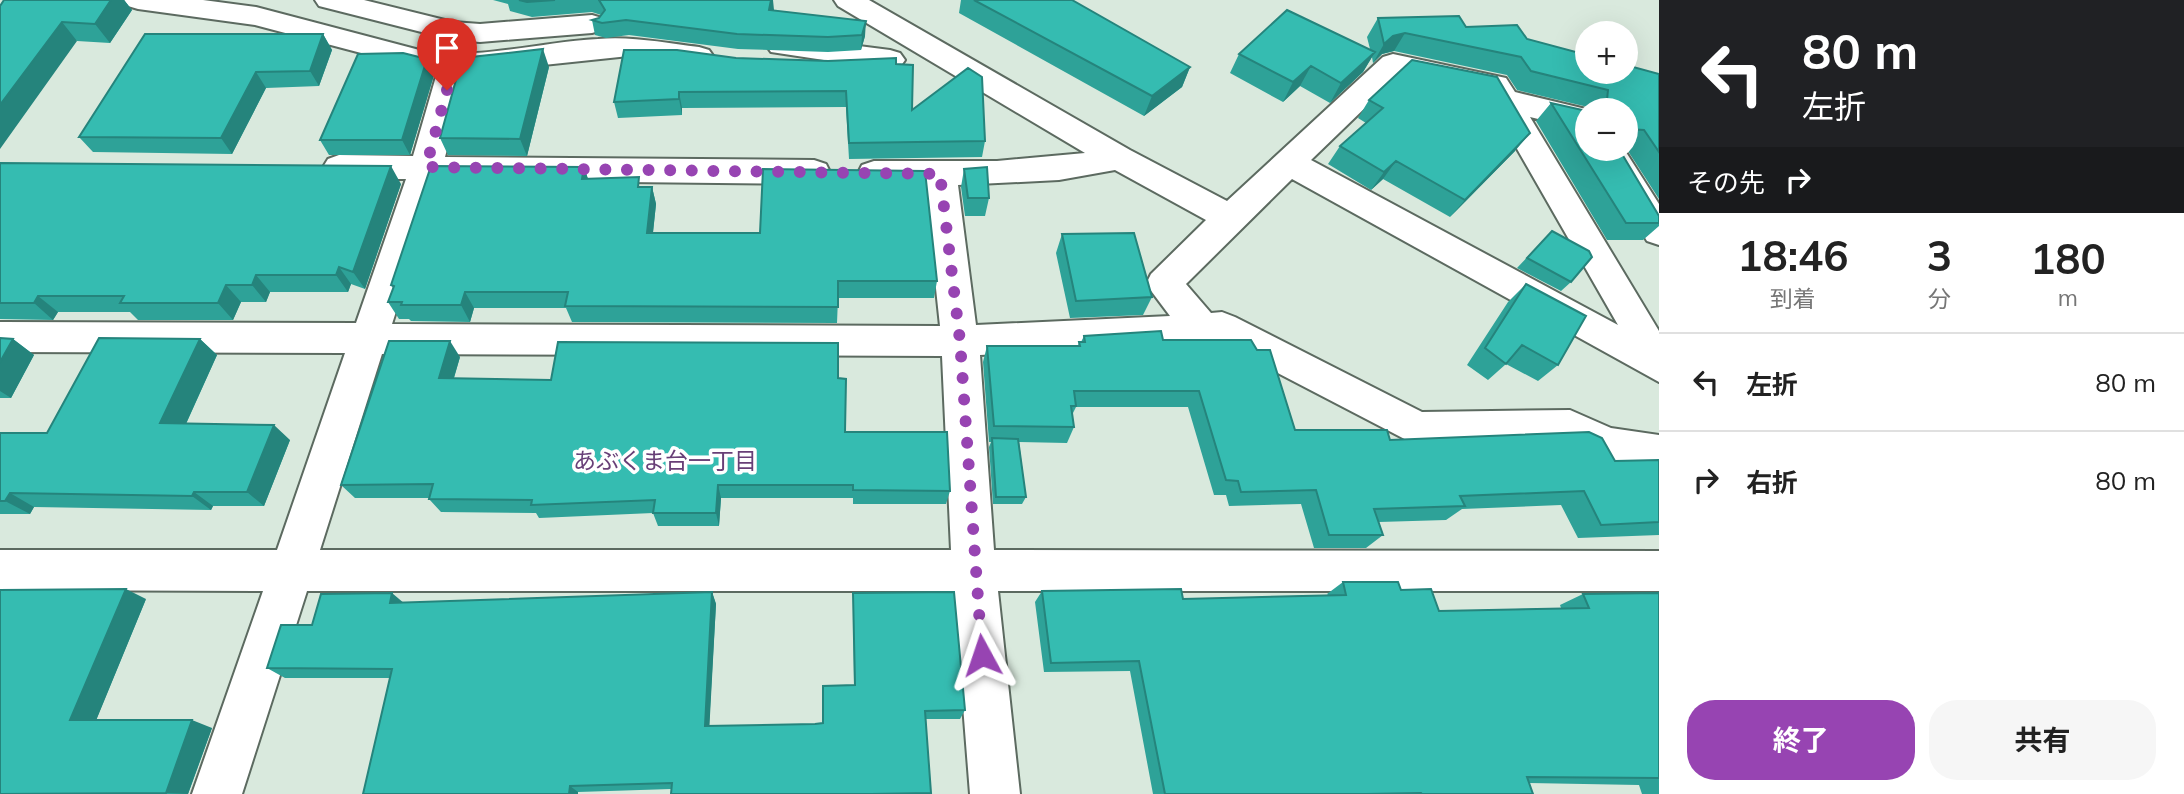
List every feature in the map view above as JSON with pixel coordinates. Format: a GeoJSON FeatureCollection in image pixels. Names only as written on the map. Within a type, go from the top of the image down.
{"type":"FeatureCollection","features":[{"type":"Feature","properties":{"kind":"street"},"geometry":{"type":"LineString","coordinates":[[138,0],[256,16],[427,62],[454,65],[618,48],[722,48],[639,26],[587,23],[480,33],[453,31],[330,0]]}},
{"type":"Feature","properties":{"kind":"street"},"geometry":{"type":"LineString","coordinates":[[859,2],[1119,159],[1230,218]]}},
{"type":"Feature","properties":{"kind":"street"},"geometry":{"type":"LineString","coordinates":[[1203,329],[1164,285],[1287,162],[1393,64],[1495,85],[1659,365]]}},
{"type":"Feature","properties":{"kind":"street"},"geometry":{"type":"LineString","coordinates":[[217,794],[289,570],[426,167],[454,65]]}},
{"type":"Feature","properties":{"kind":"street"},"geometry":{"type":"LineString","coordinates":[[1505,100],[1575,117]]}},
{"type":"Feature","properties":{"kind":"street"},"geometry":{"type":"LineString","coordinates":[[303,167],[940,174],[1082,167],[1119,159]]}},
{"type":"Feature","properties":{"kind":"street"},"geometry":{"type":"LineString","coordinates":[[1615,161],[1659,233]]}},
{"type":"Feature","properties":{"kind":"street"},"geometry":{"type":"LineString","coordinates":[[1287,162],[1659,365]]}},
{"type":"Feature","properties":{"kind":"street"},"geometry":{"type":"LineString","coordinates":[[940,174],[960,341],[974,572],[995,794]]}},
{"type":"Feature","properties":{"kind":"street"},"geometry":{"type":"LineString","coordinates":[[0,337],[368,336],[960,341],[1222,327],[1418,429],[1570,427],[1606,445],[1652,450],[1659,455]]}},
{"type":"Feature","properties":{"kind":"street"},"geometry":{"type":"LineString","coordinates":[[0,570],[1659,571]]}},
{"type":"Feature","properties":{"kind":"building"},"geometry":{"type":"Polygon","coordinates":[[[4,0],[111,0],[95,24],[62,22],[0,105],[0,6],[4,0]]]}},
{"type":"Feature","properties":{"kind":"building"},"geometry":{"type":"Polygon","coordinates":[[[519,0],[555,0],[527,2],[519,0]]]}},
{"type":"Feature","properties":{"kind":"building"},"geometry":{"type":"Polygon","coordinates":[[[599,0],[771,0],[769,10],[866,21],[862,35],[828,37],[737,34],[626,20],[602,23],[592,20],[599,18],[605,10],[599,0]]]}},
{"type":"Feature","properties":{"kind":"building"},"geometry":{"type":"Polygon","coordinates":[[[974,0],[1072,0],[1190,67],[1152,96],[974,0]]]}},
{"type":"Feature","properties":{"kind":"building"},"geometry":{"type":"Polygon","coordinates":[[[1287,10],[1375,52],[1341,83],[1311,66],[1293,82],[1239,54],[1287,10]]]}},
{"type":"Feature","properties":{"kind":"building"},"geometry":{"type":"Polygon","coordinates":[[[1459,16],[1466,27],[1517,25],[1527,39],[1575,52],[1575,82],[1531,71],[1521,57],[1405,33],[1393,36],[1384,44],[1378,18],[1459,16]]]}},
{"type":"Feature","properties":{"kind":"building"},"geometry":{"type":"Polygon","coordinates":[[[145,34],[323,34],[310,71],[256,72],[221,138],[79,137],[145,34]]]}},
{"type":"Feature","properties":{"kind":"building"},"geometry":{"type":"Polygon","coordinates":[[[543,49],[520,139],[440,138],[462,58],[543,49]]]}},
{"type":"Feature","properties":{"kind":"building"},"geometry":{"type":"Polygon","coordinates":[[[624,50],[677,50],[736,58],[828,61],[896,58],[896,64],[913,65],[912,110],[968,68],[982,77],[985,141],[849,143],[846,91],[679,92],[679,99],[614,102],[624,50]]]}},
{"type":"Feature","properties":{"kind":"building"},"geometry":{"type":"Polygon","coordinates":[[[403,53],[427,59],[402,140],[320,140],[358,54],[403,53]]]}},
{"type":"Feature","properties":{"kind":"building"},"geometry":{"type":"Polygon","coordinates":[[[1412,60],[1497,77],[1530,133],[1465,200],[1396,161],[1384,172],[1340,146],[1383,108],[1369,100],[1412,60]]]}},
{"type":"Feature","properties":{"kind":"building"},"geometry":{"type":"Polygon","coordinates":[[[1638,68],[1659,74],[1659,152],[1644,130],[1638,130],[1638,98],[1607,98],[1608,90],[1584,84],[1638,84],[1638,68]]]}},
{"type":"Feature","properties":{"kind":"building"},"geometry":{"type":"Polygon","coordinates":[[[1551,103],[1575,108],[1575,141],[1551,103]]]}},
{"type":"Feature","properties":{"kind":"building"},"geometry":{"type":"Polygon","coordinates":[[[1587,161],[1626,161],[1659,216],[1659,223],[1626,223],[1587,161]]]}},
{"type":"Feature","properties":{"kind":"building"},"geometry":{"type":"Polygon","coordinates":[[[0,163],[391,166],[353,272],[339,267],[336,275],[256,275],[252,285],[226,285],[218,303],[120,303],[124,296],[38,296],[34,303],[0,303],[0,163]]]}},
{"type":"Feature","properties":{"kind":"building"},"geometry":{"type":"Polygon","coordinates":[[[431,166],[584,167],[582,179],[639,177],[638,187],[652,187],[647,233],[760,233],[763,169],[925,171],[937,281],[838,281],[838,307],[565,306],[568,292],[465,292],[461,305],[401,305],[402,302],[388,302],[394,286],[391,285],[431,166]]]}},
{"type":"Feature","properties":{"kind":"building"},"geometry":{"type":"Polygon","coordinates":[[[987,167],[989,198],[968,198],[964,169],[987,167]]]}},
{"type":"Feature","properties":{"kind":"building"},"geometry":{"type":"Polygon","coordinates":[[[1552,231],[1589,251],[1592,257],[1571,282],[1527,258],[1552,231]]]}},
{"type":"Feature","properties":{"kind":"building"},"geometry":{"type":"Polygon","coordinates":[[[1134,233],[1152,297],[1076,301],[1062,234],[1134,233]]]}},
{"type":"Feature","properties":{"kind":"building"},"geometry":{"type":"Polygon","coordinates":[[[1526,284],[1586,316],[1558,365],[1522,345],[1506,364],[1485,348],[1526,284]]]}},
{"type":"Feature","properties":{"kind":"building"},"geometry":{"type":"Polygon","coordinates":[[[1161,331],[1163,340],[1251,340],[1257,350],[1270,350],[1295,430],[1387,430],[1390,440],[1589,432],[1602,438],[1615,461],[1659,460],[1659,522],[1601,525],[1584,491],[1460,496],[1465,506],[1374,509],[1383,535],[1329,535],[1316,490],[1241,492],[1238,481],[1226,480],[1199,391],[1074,391],[1076,406],[1071,406],[1074,427],[994,426],[987,346],[1080,346],[1079,342],[1085,342],[1084,336],[1161,331]]]}},
{"type":"Feature","properties":{"kind":"building"},"geometry":{"type":"Polygon","coordinates":[[[0,338],[13,339],[0,362],[0,338]]]}},
{"type":"Feature","properties":{"kind":"building"},"geometry":{"type":"Polygon","coordinates":[[[99,338],[200,339],[160,423],[274,425],[247,492],[194,492],[192,496],[10,493],[5,501],[0,501],[0,433],[47,433],[99,338]]]}},
{"type":"Feature","properties":{"kind":"building"},"geometry":{"type":"Polygon","coordinates":[[[389,341],[450,341],[439,378],[551,380],[558,342],[838,343],[838,378],[846,379],[845,432],[947,432],[950,491],[853,490],[853,485],[718,485],[716,513],[653,513],[655,500],[531,505],[532,500],[429,499],[433,484],[341,485],[389,341]]]}},
{"type":"Feature","properties":{"kind":"building"},"geometry":{"type":"Polygon","coordinates":[[[992,438],[1018,439],[1026,497],[996,497],[992,438]]]}},
{"type":"Feature","properties":{"kind":"building"},"geometry":{"type":"Polygon","coordinates":[[[1343,582],[1398,582],[1401,590],[1431,589],[1439,611],[1589,608],[1583,594],[1659,593],[1659,778],[1527,777],[1533,794],[1165,794],[1139,661],[1051,663],[1042,591],[1181,589],[1183,599],[1346,595],[1343,582]]]}},
{"type":"Feature","properties":{"kind":"building"},"geometry":{"type":"Polygon","coordinates":[[[126,589],[70,720],[192,720],[166,793],[0,794],[0,590],[126,589]]]}},
{"type":"Feature","properties":{"kind":"building"},"geometry":{"type":"Polygon","coordinates":[[[712,592],[705,726],[823,723],[823,686],[855,685],[853,593],[954,592],[965,710],[925,711],[931,793],[671,794],[672,783],[570,786],[569,794],[363,794],[392,669],[267,668],[281,625],[312,625],[321,594],[392,593],[390,603],[712,592]]]}},
{"type":"Feature","properties":{"kind":"district","name":"あぶくま台一丁目"},"geometry":{"type":"Point","coordinates":[665,461]}},
{"type":"Feature","properties":{"kind":"route"},"geometry":{"type":"LineString","coordinates":[[447,90],[426,167],[940,174],[960,341],[974,572],[982,655]]}}]}
